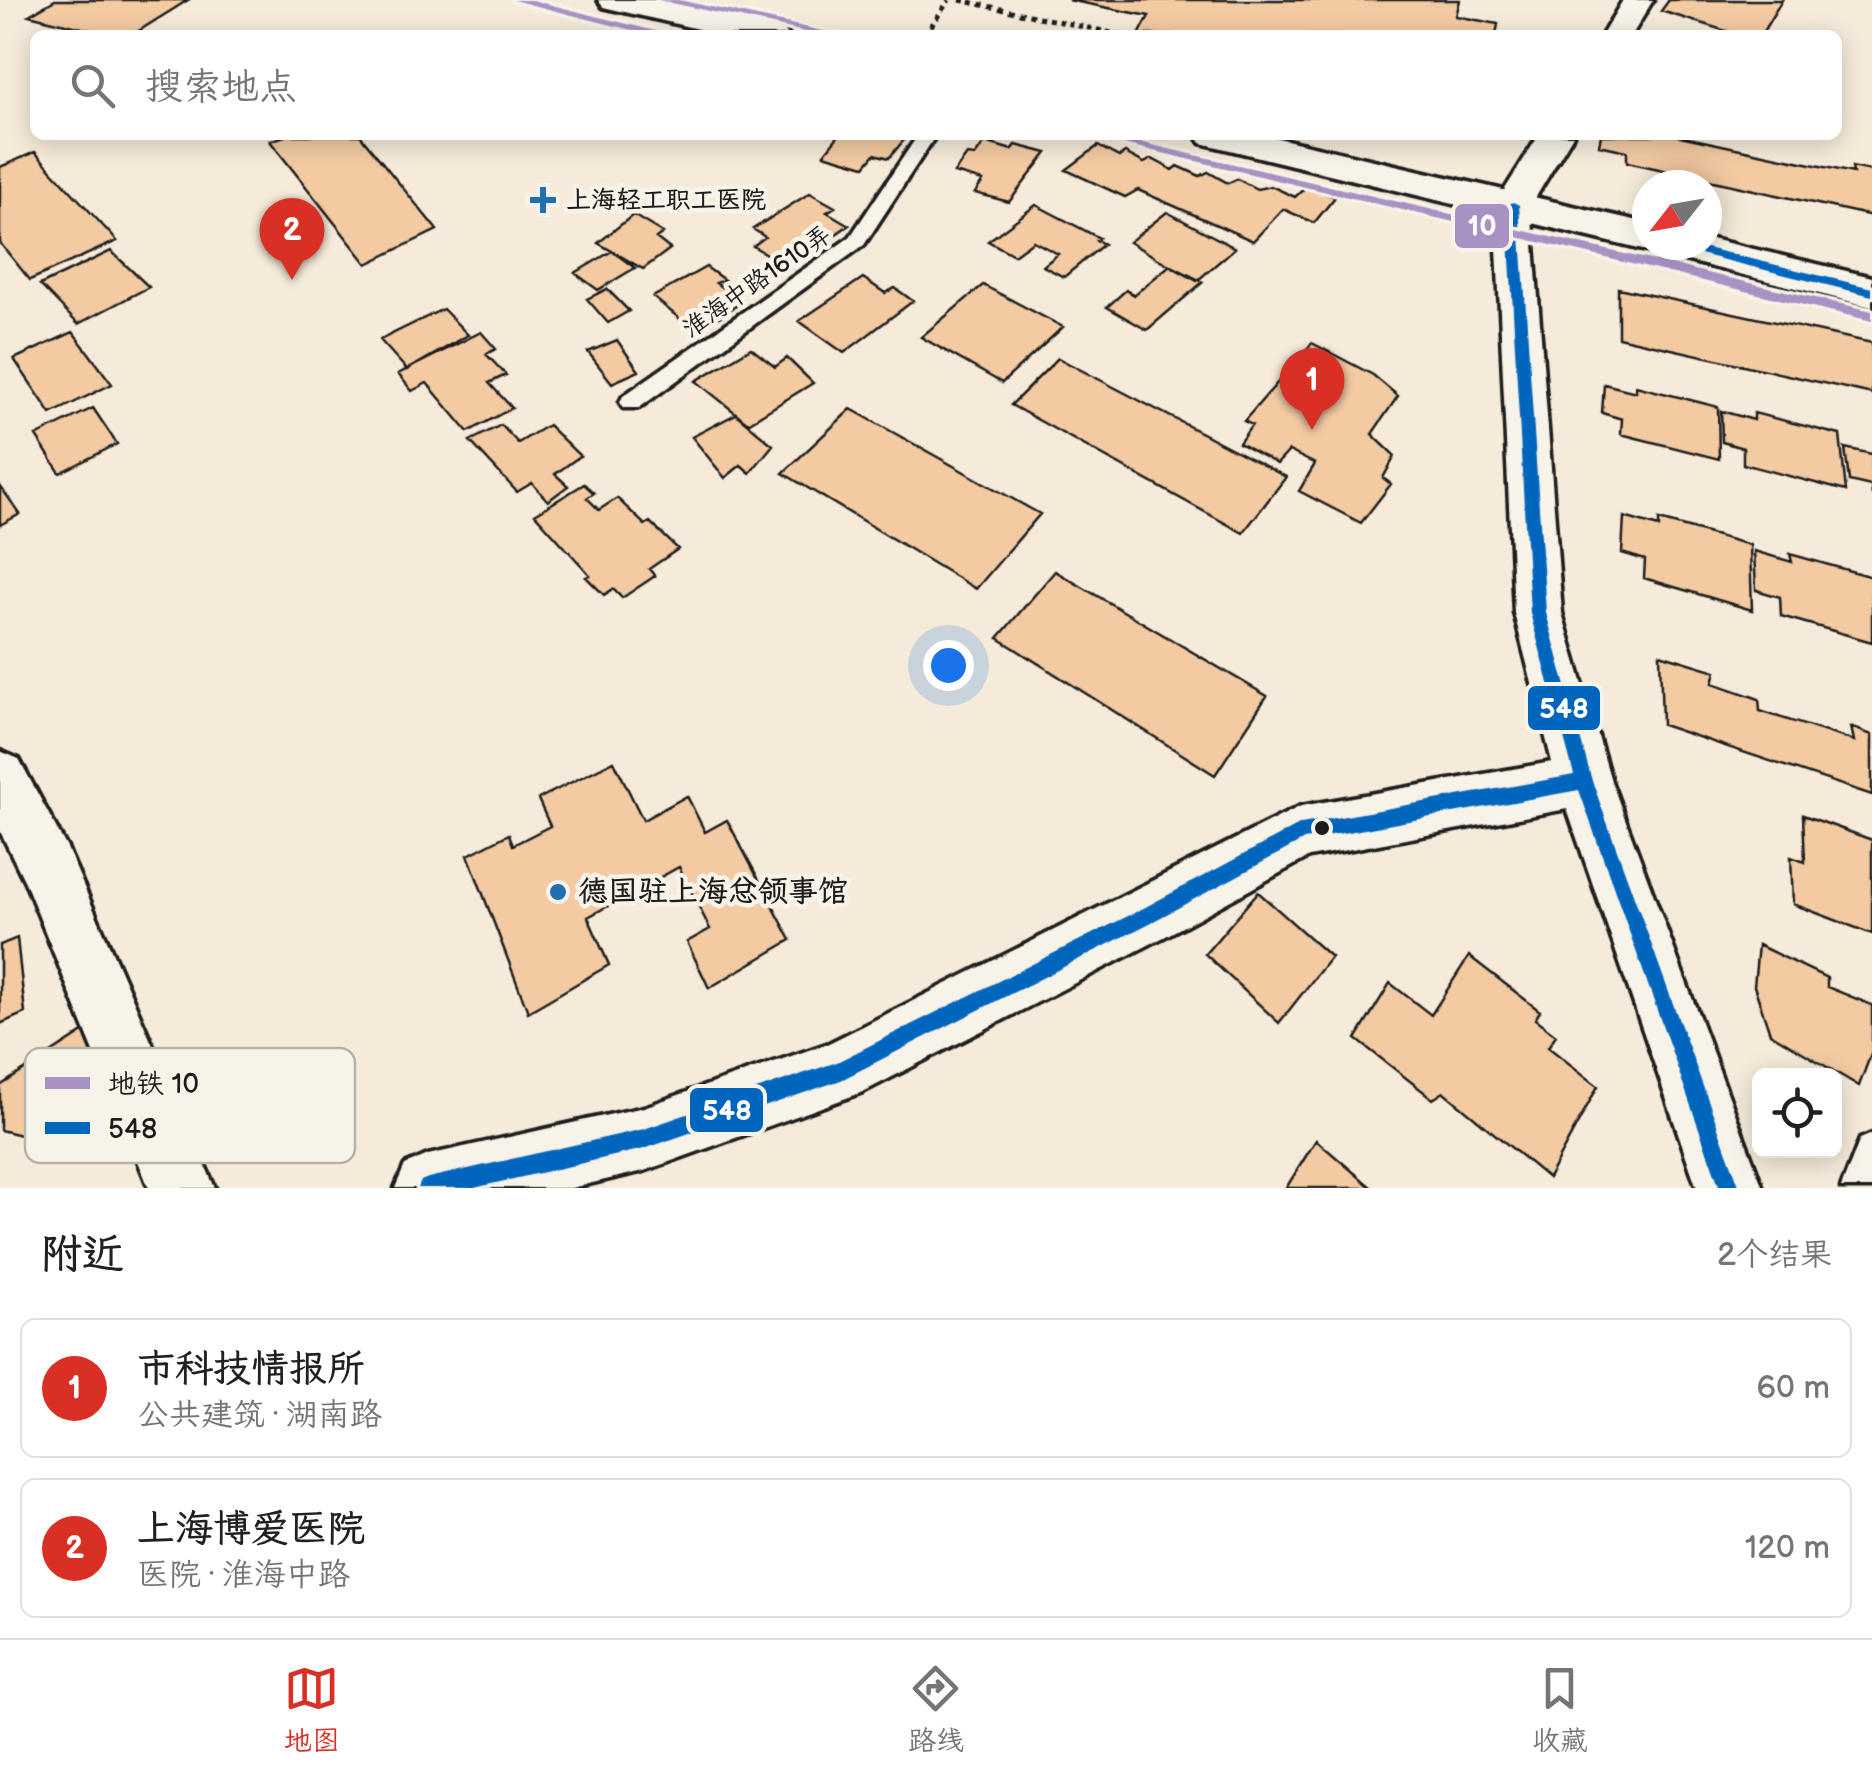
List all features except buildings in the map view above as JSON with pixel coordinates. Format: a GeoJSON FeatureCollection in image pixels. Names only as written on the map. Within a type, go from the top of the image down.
{"type":"FeatureCollection","features":[{"type":"Feature","properties":{"kind":"main road"},"geometry":{"type":"LineString","coordinates":[[615,0],[748,30]]}},
{"type":"Feature","properties":{"kind":"main road"},"geometry":{"type":"LineString","coordinates":[[1236,140],[1632,233]]}},
{"type":"Feature","properties":{"kind":"main road"},"geometry":{"type":"LineString","coordinates":[[1722,255],[1872,292]]}},
{"type":"Feature","properties":{"kind":"street"},"geometry":{"type":"LineString","coordinates":[[1620,30],[1638,0]]}},
{"type":"Feature","properties":{"kind":"street"},"geometry":{"type":"LineString","coordinates":[[1553,140],[1513,205],[1538,613],[1584,781],[1730,1188]]}},
{"type":"Feature","properties":{"kind":"street"},"geometry":{"type":"LineString","coordinates":[[0,776],[47,867],[123,1048]]}},
{"type":"Feature","properties":{"kind":"street"},"geometry":{"type":"LineString","coordinates":[[428,1188],[644,1140],[840,1070],[1144,917],[1301,832],[1584,781]]}},
{"type":"Feature","properties":{"kind":"street"},"geometry":{"type":"LineString","coordinates":[[171,1163],[182,1188]]}},
{"type":"Feature","properties":{"kind":"lane","name":"淮海中路1610弄"},"geometry":{"type":"LineString","coordinates":[[631,402],[857,241],[924,140]]}},
{"type":"Feature","properties":{"kind":"lane"},"geometry":{"type":"LineString","coordinates":[[1858,1188],[1872,1152]]}},
{"type":"Feature","properties":{"kind":"path"},"geometry":{"type":"LineString","coordinates":[[929,30],[949,0]]}},
{"type":"Feature","properties":{"kind":"path"},"geometry":{"type":"LineString","coordinates":[[960,0],[1099,30]]}},
{"type":"Feature","properties":{"kind":"metro line","name":"10"},"geometry":{"type":"LineString","coordinates":[[518,0],[644,30]]}},
{"type":"Feature","properties":{"kind":"metro line","name":"10"},"geometry":{"type":"LineString","coordinates":[[663,0],[810,30]]}},
{"type":"Feature","properties":{"kind":"metro line","name":"10"},"geometry":{"type":"LineString","coordinates":[[1114,140],[1872,316]]}},
{"type":"Feature","properties":{"kind":"transit line","name":"548"},"geometry":{"type":"LineString","coordinates":[[1513,205],[1538,613],[1584,781],[1730,1188]]}},
{"type":"Feature","properties":{"kind":"transit line","name":"548"},"geometry":{"type":"LineString","coordinates":[[1722,255],[1872,292]]}},
{"type":"Feature","properties":{"kind":"transit line","name":"548"},"geometry":{"type":"LineString","coordinates":[[428,1188],[644,1139],[841,1070],[1144,917],[1301,832],[1584,781]]}},
{"type":"Feature","properties":{"kind":"place","name":"上海轻工职工医院"},"geometry":{"type":"Point","coordinates":[543,200]}},
{"type":"Feature","properties":{"kind":"place","name":"上海博爱医院"},"geometry":{"type":"Point","coordinates":[292,280]}},
{"type":"Feature","properties":{"kind":"place","name":"市科技情报所"},"geometry":{"type":"Point","coordinates":[1312,430]}},
{"type":"Feature","properties":{"kind":"place","name":"德国驻上海总领事馆"},"geometry":{"type":"Point","coordinates":[558,892]}}]}
